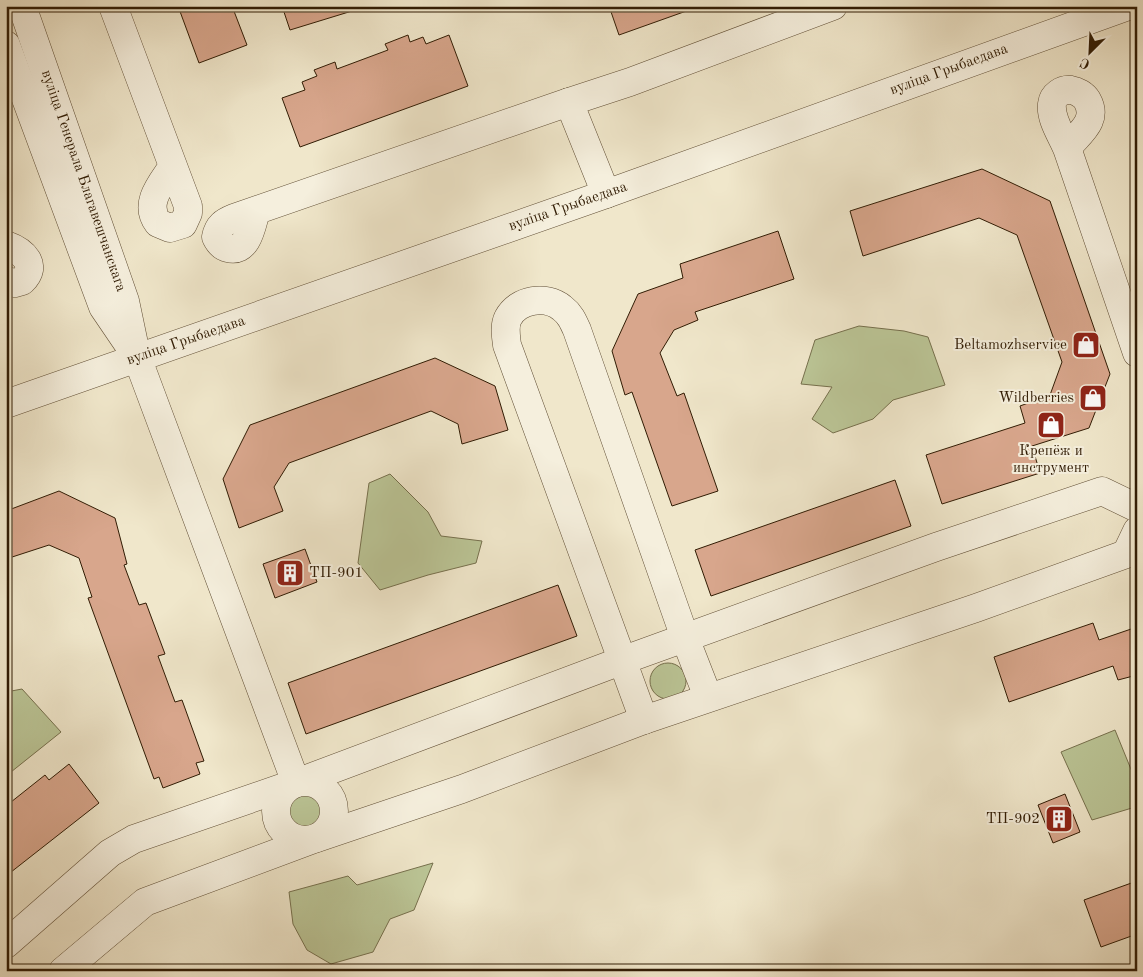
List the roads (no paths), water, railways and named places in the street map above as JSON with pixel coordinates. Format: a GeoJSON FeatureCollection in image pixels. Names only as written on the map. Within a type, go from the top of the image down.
{"type":"FeatureCollection","features":[{"type":"Feature","properties":{"kind":"street","name":"вуліца Генерала Благавешчанскага"},"geometry":{"type":"LineString","coordinates":[[22,6],[125,300],[137,357]]}},
{"type":"Feature","properties":{"kind":"street"},"geometry":{"type":"LineString","coordinates":[[113,6],[173,166]]}},
{"type":"Feature","properties":{"kind":"street"},"geometry":{"type":"LineString","coordinates":[[256,211],[630,82],[833,6]]}},
{"type":"Feature","properties":{"kind":"street","name":"вуліца Грыбаедава"},"geometry":{"type":"LineString","coordinates":[[6,404],[606,194],[1128,6]]}},
{"type":"Feature","properties":{"kind":"street"},"geometry":{"type":"LineString","coordinates":[[6,45],[103,307],[137,357],[296,784]]}},
{"type":"Feature","properties":{"kind":"street"},"geometry":{"type":"LineString","coordinates":[[569,102],[606,194]]}},
{"type":"Feature","properties":{"kind":"street"},"geometry":{"type":"LineString","coordinates":[[1067,148],[1137,353]]}},
{"type":"Feature","properties":{"kind":"street"},"geometry":{"type":"LineString","coordinates":[[6,246],[16,249],[22,254],[29,265],[29,272],[22,282],[6,281]]}},
{"type":"Feature","properties":{"kind":"street"},"geometry":{"type":"LineString","coordinates":[[644,720],[506,345],[505,332],[508,319],[517,308],[530,301],[546,300],[561,307],[571,316],[578,330],[685,638],[708,698]]}},
{"type":"Feature","properties":{"kind":"street"},"geometry":{"type":"LineString","coordinates":[[6,944],[110,853],[134,839],[296,784],[621,661],[936,547],[1102,491],[1137,508]]}},
{"type":"Feature","properties":{"kind":"street"},"geometry":{"type":"LineString","coordinates":[[62,971],[146,902],[314,839],[462,789],[644,720],[976,608],[1126,554],[1137,530]]}},
{"type":"Feature","properties":{"kind":"street"},"geometry":{"type":"LineString","coordinates":[[306,782],[316,784],[325,790],[331,798],[334,807],[334,818],[327,831],[314,839],[304,841],[294,838],[286,833],[280,825],[277,805],[280,796],[287,788],[296,784],[306,782]]}},
{"type":"Feature","properties":{"kind":"place","name":"Beltamozhservice"},"geometry":{"type":"Point","coordinates":[1086,345]}},
{"type":"Feature","properties":{"kind":"place","name":"Wildberries"},"geometry":{"type":"Point","coordinates":[1093,398]}},
{"type":"Feature","properties":{"kind":"place","name":"Крепёж и инструмент"},"geometry":{"type":"Point","coordinates":[1051,425]}},
{"type":"Feature","properties":{"kind":"place","name":"ТП-901"},"geometry":{"type":"Point","coordinates":[290,573]}},
{"type":"Feature","properties":{"kind":"place","name":"ТП-902"},"geometry":{"type":"Point","coordinates":[1059,819]}}]}
